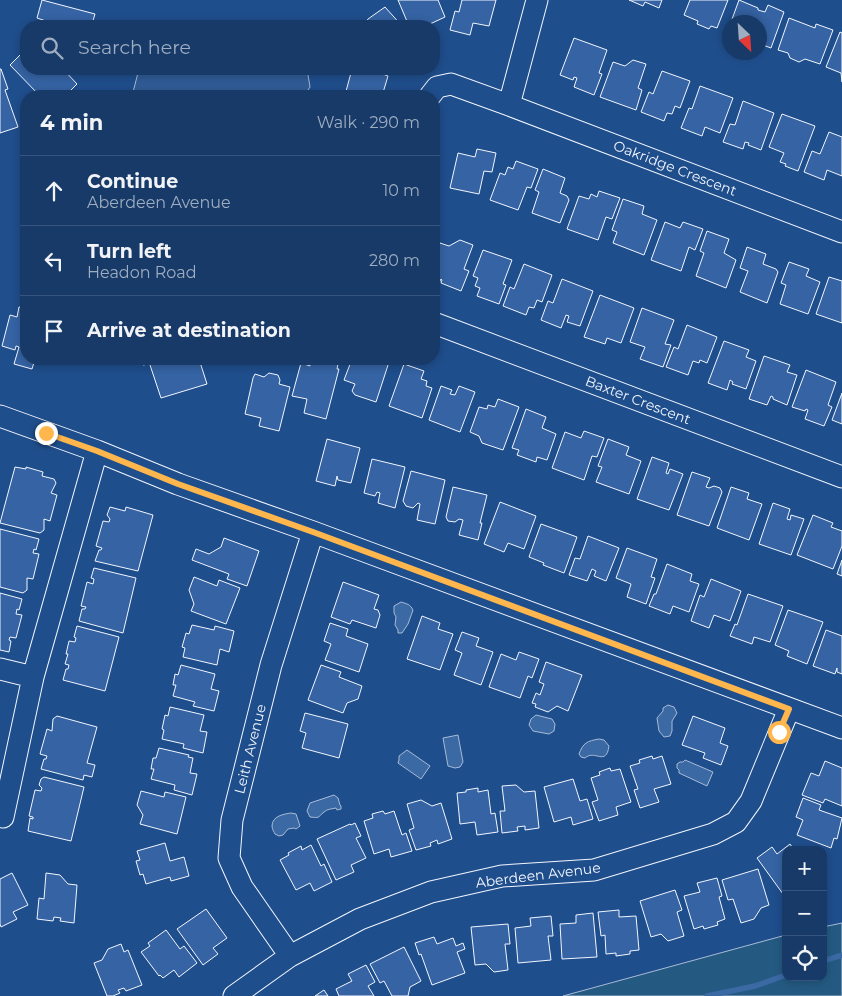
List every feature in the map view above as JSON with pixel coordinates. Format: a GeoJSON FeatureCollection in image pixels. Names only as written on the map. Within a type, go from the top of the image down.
{"type":"FeatureCollection","features":[{"type":"Feature","properties":{"kind":"street"},"geometry":{"type":"LineString","coordinates":[[435,90],[437,87],[451,84],[509,105],[537,0]]}},
{"type":"Feature","properties":{"kind":"street","name":"Oakridge Crescent"},"geometry":{"type":"LineString","coordinates":[[509,105],[842,232]]}},
{"type":"Feature","properties":{"kind":"street","name":"Baxter Crescent"},"geometry":{"type":"LineString","coordinates":[[440,325],[842,477]]}},
{"type":"Feature","properties":{"kind":"street"},"geometry":{"type":"LineString","coordinates":[[0,416],[97,451],[178,484],[313,532],[842,728]]}},
{"type":"Feature","properties":{"kind":"street"},"geometry":{"type":"LineString","coordinates":[[3,817],[33,677],[97,451]]}},
{"type":"Feature","properties":{"kind":"street","name":"Leith Avenue"},"geometry":{"type":"LineString","coordinates":[[290,956],[242,887],[229,858],[232,820],[268,674],[313,532]]}},
{"type":"Feature","properties":{"kind":"street"},"geometry":{"type":"LineString","coordinates":[[0,668],[33,677]]}},
{"type":"Feature","properties":{"kind":"street","name":"Aberdeen Avenue"},"geometry":{"type":"LineString","coordinates":[[234,996],[290,956],[360,919],[431,892],[502,876],[594,870],[713,834],[736,822],[751,801],[789,709]]}},
{"type":"Feature","properties":{"kind":"shaded area"},"geometry":{"type":"Polygon","coordinates":[[[137,75],[308,75],[310,87],[308,90],[134,90],[137,75]]]}},
{"type":"Feature","properties":{"kind":"shaded area"},"geometry":{"type":"Polygon","coordinates":[[[401,602],[409,605],[413,610],[408,624],[402,633],[398,633],[395,625],[394,606],[401,602]]]}},
{"type":"Feature","properties":{"kind":"shaded area"},"geometry":{"type":"Polygon","coordinates":[[[668,705],[674,707],[677,713],[672,721],[670,736],[664,737],[659,731],[657,718],[663,711],[663,708],[668,705]]]}},
{"type":"Feature","properties":{"kind":"shaded area"},"geometry":{"type":"Polygon","coordinates":[[[536,715],[552,719],[555,724],[554,731],[549,734],[533,731],[529,725],[531,719],[536,715]]]}},
{"type":"Feature","properties":{"kind":"shaded area"},"geometry":{"type":"Polygon","coordinates":[[[458,735],[463,762],[460,767],[455,768],[448,766],[443,738],[458,735]]]}},
{"type":"Feature","properties":{"kind":"shaded area"},"geometry":{"type":"Polygon","coordinates":[[[599,739],[604,740],[609,746],[608,752],[603,757],[593,755],[585,758],[581,757],[579,754],[584,745],[599,739]]]}},
{"type":"Feature","properties":{"kind":"shaded area"},"geometry":{"type":"Polygon","coordinates":[[[407,750],[430,766],[421,779],[398,763],[399,756],[407,750]]]}},
{"type":"Feature","properties":{"kind":"shaded area"},"geometry":{"type":"Polygon","coordinates":[[[685,760],[713,772],[707,786],[679,773],[677,764],[685,760]]]}},
{"type":"Feature","properties":{"kind":"shaded area"},"geometry":{"type":"Polygon","coordinates":[[[334,795],[338,798],[341,809],[330,809],[318,817],[310,817],[307,811],[310,803],[334,795]]]}},
{"type":"Feature","properties":{"kind":"shaded area"},"geometry":{"type":"Polygon","coordinates":[[[291,813],[296,814],[300,826],[296,829],[288,829],[283,835],[275,834],[272,826],[274,820],[279,816],[291,813]]]}},
{"type":"Feature","properties":{"kind":"shaded area"},"geometry":{"type":"Polygon","coordinates":[[[842,923],[842,996],[563,996],[782,936],[782,981],[827,981],[827,926],[842,923]]]}},
{"type":"Feature","properties":{"kind":"building"},"geometry":{"type":"Polygon","coordinates":[[[42,0],[95,14],[93,20],[43,20],[37,18],[42,0]]]}},
{"type":"Feature","properties":{"kind":"building"},"geometry":{"type":"Polygon","coordinates":[[[398,0],[438,0],[445,17],[439,20],[406,20],[398,0]]]}},
{"type":"Feature","properties":{"kind":"building"},"geometry":{"type":"Polygon","coordinates":[[[462,0],[496,0],[489,26],[473,23],[470,35],[450,30],[455,11],[459,12],[462,0]]]}},
{"type":"Feature","properties":{"kind":"building"},"geometry":{"type":"Polygon","coordinates":[[[629,0],[662,0],[659,8],[645,2],[643,6],[629,0]]]}},
{"type":"Feature","properties":{"kind":"building"},"geometry":{"type":"Polygon","coordinates":[[[690,0],[728,0],[717,28],[711,26],[709,29],[697,24],[698,21],[684,15],[690,0]]]}},
{"type":"Feature","properties":{"kind":"building"},"geometry":{"type":"Polygon","coordinates":[[[739,0],[765,12],[768,5],[784,12],[771,48],[767,47],[767,15],[734,15],[739,0]]]}},
{"type":"Feature","properties":{"kind":"building"},"geometry":{"type":"Polygon","coordinates":[[[385,7],[397,20],[367,20],[385,7]]]}},
{"type":"Feature","properties":{"kind":"building"},"geometry":{"type":"Polygon","coordinates":[[[789,18],[815,28],[816,24],[833,30],[820,64],[805,59],[799,62],[790,58],[788,53],[778,50],[789,18]]]}},
{"type":"Feature","properties":{"kind":"building"},"geometry":{"type":"Polygon","coordinates":[[[840,32],[842,33],[842,82],[841,73],[826,67],[840,32]]]}},
{"type":"Feature","properties":{"kind":"building"},"geometry":{"type":"Polygon","coordinates":[[[574,38],[607,50],[599,73],[602,74],[594,95],[574,87],[577,78],[574,77],[573,80],[560,75],[574,38]]]}},
{"type":"Feature","properties":{"kind":"building"},"geometry":{"type":"Polygon","coordinates":[[[20,55],[20,75],[69,75],[77,84],[71,90],[34,90],[10,65],[20,55]]]}},
{"type":"Feature","properties":{"kind":"building"},"geometry":{"type":"Polygon","coordinates":[[[633,60],[646,64],[638,88],[642,90],[636,110],[600,97],[613,62],[625,66],[633,60]]]}},
{"type":"Feature","properties":{"kind":"building"},"geometry":{"type":"Polygon","coordinates":[[[0,69],[8,89],[5,90],[18,127],[0,133],[0,69]]]}},
{"type":"Feature","properties":{"kind":"building"},"geometry":{"type":"Polygon","coordinates":[[[662,71],[690,81],[680,108],[675,106],[672,114],[667,113],[664,121],[641,112],[649,92],[653,94],[662,71]]]}},
{"type":"Feature","properties":{"kind":"building"},"geometry":{"type":"Polygon","coordinates":[[[350,75],[388,76],[384,90],[346,90],[350,75]]]}},
{"type":"Feature","properties":{"kind":"building"},"geometry":{"type":"Polygon","coordinates":[[[700,86],[733,98],[720,133],[705,127],[702,136],[681,128],[689,108],[692,109],[700,86]]]}},
{"type":"Feature","properties":{"kind":"building"},"geometry":{"type":"Polygon","coordinates":[[[743,101],[774,113],[761,150],[745,142],[743,149],[723,142],[730,124],[735,125],[743,101]]]}},
{"type":"Feature","properties":{"kind":"building"},"geometry":{"type":"Polygon","coordinates":[[[782,114],[815,126],[798,171],[780,162],[784,153],[769,147],[782,114]]]}},
{"type":"Feature","properties":{"kind":"building"},"geometry":{"type":"Polygon","coordinates":[[[829,132],[842,137],[842,176],[827,170],[824,180],[804,172],[812,151],[820,154],[829,132]]]}},
{"type":"Feature","properties":{"kind":"building"},"geometry":{"type":"Polygon","coordinates":[[[477,149],[496,153],[492,172],[484,171],[479,194],[450,188],[458,153],[475,157],[477,149]]]}},
{"type":"Feature","properties":{"kind":"building"},"geometry":{"type":"Polygon","coordinates":[[[516,161],[538,169],[531,188],[527,187],[518,210],[490,200],[500,173],[505,175],[508,167],[513,169],[516,161]]]}},
{"type":"Feature","properties":{"kind":"building"},"geometry":{"type":"Polygon","coordinates":[[[543,169],[565,178],[560,193],[567,196],[569,200],[560,223],[532,213],[539,192],[535,190],[543,169]]]}},
{"type":"Feature","properties":{"kind":"building"},"geometry":{"type":"Polygon","coordinates":[[[599,191],[620,198],[612,219],[606,217],[598,240],[567,229],[579,196],[589,199],[591,194],[597,197],[599,191]]]}},
{"type":"Feature","properties":{"kind":"building"},"geometry":{"type":"Polygon","coordinates":[[[623,199],[644,206],[642,214],[657,220],[644,255],[613,243],[617,232],[612,230],[623,199]]]}},
{"type":"Feature","properties":{"kind":"building"},"geometry":{"type":"Polygon","coordinates":[[[665,222],[680,228],[683,222],[703,229],[695,250],[689,247],[681,271],[651,260],[665,222]]]}},
{"type":"Feature","properties":{"kind":"building"},"geometry":{"type":"Polygon","coordinates":[[[707,231],[729,239],[724,253],[736,260],[726,288],[696,276],[704,253],[700,251],[707,231]]]}},
{"type":"Feature","properties":{"kind":"building"},"geometry":{"type":"Polygon","coordinates":[[[460,240],[473,245],[464,269],[469,271],[461,291],[441,283],[441,279],[440,281],[440,243],[449,246],[460,240]]]}},
{"type":"Feature","properties":{"kind":"building"},"geometry":{"type":"Polygon","coordinates":[[[747,247],[766,254],[763,264],[776,269],[778,272],[767,303],[740,292],[748,271],[740,268],[747,247]]]}},
{"type":"Feature","properties":{"kind":"building"},"geometry":{"type":"Polygon","coordinates":[[[483,250],[512,260],[503,284],[506,285],[499,304],[477,296],[480,288],[475,286],[478,278],[473,276],[483,250]]]}},
{"type":"Feature","properties":{"kind":"building"},"geometry":{"type":"Polygon","coordinates":[[[789,262],[809,269],[806,276],[820,282],[808,314],[780,304],[786,285],[781,283],[789,262]]]}},
{"type":"Feature","properties":{"kind":"building"},"geometry":{"type":"Polygon","coordinates":[[[524,264],[552,275],[542,302],[537,300],[534,308],[529,307],[526,315],[503,306],[510,287],[514,289],[524,264]]]}},
{"type":"Feature","properties":{"kind":"building"},"geometry":{"type":"Polygon","coordinates":[[[829,277],[842,281],[842,323],[816,314],[829,277]]]}},
{"type":"Feature","properties":{"kind":"building"},"geometry":{"type":"Polygon","coordinates":[[[562,279],[593,291],[580,326],[567,322],[569,316],[566,315],[561,328],[541,320],[548,301],[553,303],[562,279]]]}},
{"type":"Feature","properties":{"kind":"building"},"geometry":{"type":"Polygon","coordinates":[[[600,295],[634,308],[621,343],[607,338],[605,344],[584,337],[600,295]]]}},
{"type":"Feature","properties":{"kind":"building"},"geometry":{"type":"Polygon","coordinates":[[[20,307],[20,365],[33,365],[32,369],[14,364],[19,347],[16,346],[15,350],[2,346],[10,315],[17,317],[20,307]]]}},
{"type":"Feature","properties":{"kind":"building"},"geometry":{"type":"Polygon","coordinates":[[[642,308],[674,320],[665,344],[671,345],[663,367],[640,359],[645,347],[630,342],[642,308]]]}},
{"type":"Feature","properties":{"kind":"building"},"geometry":{"type":"Polygon","coordinates":[[[687,325],[717,337],[707,363],[700,360],[699,363],[693,361],[688,375],[666,367],[674,347],[678,349],[687,325]]]}},
{"type":"Feature","properties":{"kind":"building"},"geometry":{"type":"Polygon","coordinates":[[[724,341],[749,350],[746,357],[756,361],[746,389],[732,384],[733,382],[730,380],[727,390],[708,383],[724,341]]]}},
{"type":"Feature","properties":{"kind":"building"},"geometry":{"type":"Polygon","coordinates":[[[764,356],[790,365],[787,372],[797,375],[787,405],[773,399],[771,396],[767,405],[749,399],[764,356]]]}},
{"type":"Feature","properties":{"kind":"building"},"geometry":{"type":"Polygon","coordinates":[[[150,365],[201,365],[207,384],[161,398],[150,365]]]}},
{"type":"Feature","properties":{"kind":"building"},"geometry":{"type":"Polygon","coordinates":[[[300,365],[338,365],[337,369],[339,369],[326,419],[304,413],[307,399],[292,396],[300,365]]]}},
{"type":"Feature","properties":{"kind":"building"},"geometry":{"type":"Polygon","coordinates":[[[350,365],[388,365],[376,402],[355,395],[352,391],[355,384],[344,380],[350,365]]]}},
{"type":"Feature","properties":{"kind":"building"},"geometry":{"type":"Polygon","coordinates":[[[404,365],[424,371],[421,379],[427,381],[426,386],[432,388],[422,418],[389,406],[404,365]]]}},
{"type":"Feature","properties":{"kind":"building"},"geometry":{"type":"Polygon","coordinates":[[[806,370],[836,382],[828,405],[832,407],[824,426],[805,419],[808,410],[806,409],[805,411],[792,407],[806,370]]]}},
{"type":"Feature","properties":{"kind":"building"},"geometry":{"type":"Polygon","coordinates":[[[269,373],[278,375],[279,384],[290,387],[279,431],[259,426],[261,418],[245,414],[255,374],[264,377],[269,373]]]}},
{"type":"Feature","properties":{"kind":"building"},"geometry":{"type":"Polygon","coordinates":[[[441,386],[452,390],[450,394],[455,395],[459,386],[475,392],[460,432],[429,420],[441,386]]]}},
{"type":"Feature","properties":{"kind":"building"},"geometry":{"type":"Polygon","coordinates":[[[842,393],[842,424],[832,420],[842,393]]]}},
{"type":"Feature","properties":{"kind":"building"},"geometry":{"type":"Polygon","coordinates":[[[498,399],[519,407],[503,450],[482,443],[479,436],[470,432],[479,407],[487,409],[488,405],[495,407],[498,399]]]}},
{"type":"Feature","properties":{"kind":"building"},"geometry":{"type":"Polygon","coordinates":[[[526,409],[546,417],[542,428],[556,434],[547,460],[537,457],[536,462],[517,455],[519,450],[512,448],[526,409]]]}},
{"type":"Feature","properties":{"kind":"building"},"geometry":{"type":"Polygon","coordinates":[[[584,431],[604,438],[597,457],[592,456],[584,480],[552,468],[565,432],[581,438],[584,431]]]}},
{"type":"Feature","properties":{"kind":"building"},"geometry":{"type":"Polygon","coordinates":[[[327,439],[360,448],[351,483],[338,480],[337,476],[335,486],[316,481],[327,439]]]}},
{"type":"Feature","properties":{"kind":"building"},"geometry":{"type":"Polygon","coordinates":[[[608,439],[629,447],[626,455],[641,461],[629,494],[596,482],[602,467],[598,466],[608,439]]]}},
{"type":"Feature","properties":{"kind":"building"},"geometry":{"type":"Polygon","coordinates":[[[652,457],[669,463],[666,473],[668,474],[670,469],[683,474],[669,510],[637,499],[652,457]]]}},
{"type":"Feature","properties":{"kind":"building"},"geometry":{"type":"Polygon","coordinates":[[[372,459],[405,467],[395,508],[378,503],[380,493],[377,492],[375,496],[364,493],[372,459]]]}},
{"type":"Feature","properties":{"kind":"building"},"geometry":{"type":"Polygon","coordinates":[[[15,467],[26,469],[26,467],[43,472],[42,476],[54,479],[56,483],[51,493],[57,495],[50,521],[44,519],[44,530],[40,533],[0,523],[15,467]]]}},
{"type":"Feature","properties":{"kind":"building"},"geometry":{"type":"Polygon","coordinates":[[[411,471],[445,480],[435,524],[417,520],[420,504],[418,503],[413,508],[406,506],[403,501],[411,471]]]}},
{"type":"Feature","properties":{"kind":"building"},"geometry":{"type":"Polygon","coordinates":[[[692,472],[710,478],[706,487],[714,486],[720,488],[722,492],[709,526],[677,515],[692,472]]]}},
{"type":"Feature","properties":{"kind":"building"},"geometry":{"type":"Polygon","coordinates":[[[453,487],[487,495],[478,540],[459,535],[463,520],[448,521],[446,517],[453,487]]]}},
{"type":"Feature","properties":{"kind":"building"},"geometry":{"type":"Polygon","coordinates":[[[731,487],[749,493],[747,499],[762,504],[749,540],[717,528],[731,487]]]}},
{"type":"Feature","properties":{"kind":"building"},"geometry":{"type":"Polygon","coordinates":[[[500,502],[536,516],[524,549],[508,543],[504,552],[484,544],[500,502]]]}},
{"type":"Feature","properties":{"kind":"building"},"geometry":{"type":"Polygon","coordinates":[[[773,503],[790,509],[787,519],[790,520],[791,515],[804,519],[791,555],[759,544],[773,503]]]}},
{"type":"Feature","properties":{"kind":"building"},"geometry":{"type":"Polygon","coordinates":[[[110,507],[125,511],[126,507],[153,515],[138,571],[95,561],[99,550],[102,548],[96,546],[103,521],[109,522],[110,519],[107,515],[110,507]]]}},
{"type":"Feature","properties":{"kind":"building"},"geometry":{"type":"Polygon","coordinates":[[[813,515],[833,523],[831,527],[842,531],[842,546],[833,569],[797,555],[813,515]]]}},
{"type":"Feature","properties":{"kind":"building"},"geometry":{"type":"Polygon","coordinates":[[[541,524],[577,537],[564,573],[529,557],[541,524]]]}},
{"type":"Feature","properties":{"kind":"building"},"geometry":{"type":"Polygon","coordinates":[[[0,529],[39,539],[36,550],[34,549],[33,553],[39,554],[33,579],[27,578],[27,590],[23,593],[0,587],[0,529]]]}},
{"type":"Feature","properties":{"kind":"building"},"geometry":{"type":"Polygon","coordinates":[[[588,536],[619,548],[606,581],[594,576],[596,571],[592,569],[587,581],[569,575],[575,558],[580,559],[588,536]]]}},
{"type":"Feature","properties":{"kind":"building"},"geometry":{"type":"Polygon","coordinates":[[[224,538],[259,551],[247,586],[227,579],[229,574],[192,560],[196,549],[209,554],[221,547],[224,538]]]}},
{"type":"Feature","properties":{"kind":"building"},"geometry":{"type":"Polygon","coordinates":[[[627,548],[657,559],[651,577],[655,578],[646,604],[627,597],[631,584],[616,578],[627,548]]]}},
{"type":"Feature","properties":{"kind":"building"},"geometry":{"type":"Polygon","coordinates":[[[842,560],[842,576],[837,574],[842,560]]]}},
{"type":"Feature","properties":{"kind":"building"},"geometry":{"type":"Polygon","coordinates":[[[667,564],[692,574],[690,581],[699,584],[689,612],[673,606],[670,614],[649,606],[654,594],[656,594],[667,564]]]}},
{"type":"Feature","properties":{"kind":"building"},"geometry":{"type":"Polygon","coordinates":[[[94,568],[136,578],[123,633],[79,621],[82,609],[86,607],[81,606],[87,582],[93,584],[94,579],[91,578],[94,568]]]}},
{"type":"Feature","properties":{"kind":"building"},"geometry":{"type":"Polygon","coordinates":[[[194,577],[217,586],[219,580],[240,588],[226,624],[191,611],[194,604],[189,590],[194,577]]]}},
{"type":"Feature","properties":{"kind":"building"},"geometry":{"type":"Polygon","coordinates":[[[711,579],[741,591],[730,621],[714,615],[709,628],[691,621],[700,595],[704,597],[711,579]]]}},
{"type":"Feature","properties":{"kind":"building"},"geometry":{"type":"Polygon","coordinates":[[[343,582],[379,595],[374,609],[378,610],[380,615],[376,628],[352,620],[350,624],[331,617],[343,582]]]}},
{"type":"Feature","properties":{"kind":"building"},"geometry":{"type":"Polygon","coordinates":[[[0,593],[22,599],[16,614],[22,615],[16,638],[10,637],[9,652],[0,650],[0,593]]]}},
{"type":"Feature","properties":{"kind":"building"},"geometry":{"type":"Polygon","coordinates":[[[748,594],[783,606],[770,642],[754,637],[752,644],[730,636],[735,624],[737,625],[748,594]]]}},
{"type":"Feature","properties":{"kind":"building"},"geometry":{"type":"Polygon","coordinates":[[[788,610],[823,622],[807,664],[787,656],[789,651],[775,645],[788,610]]]}},
{"type":"Feature","properties":{"kind":"building"},"geometry":{"type":"Polygon","coordinates":[[[422,616],[440,623],[438,629],[453,634],[440,670],[407,659],[422,616]]]}},
{"type":"Feature","properties":{"kind":"building"},"geometry":{"type":"Polygon","coordinates":[[[330,623],[348,629],[346,636],[368,644],[359,672],[325,660],[331,644],[324,641],[330,623]]]}},
{"type":"Feature","properties":{"kind":"building"},"geometry":{"type":"Polygon","coordinates":[[[192,625],[214,630],[215,626],[234,631],[229,652],[220,649],[217,665],[183,657],[185,648],[182,647],[186,633],[189,634],[192,625]]]}},
{"type":"Feature","properties":{"kind":"building"},"geometry":{"type":"Polygon","coordinates":[[[77,626],[119,637],[105,691],[63,680],[69,665],[65,664],[69,641],[75,642],[76,638],[74,637],[77,626]]]}},
{"type":"Feature","properties":{"kind":"building"},"geometry":{"type":"Polygon","coordinates":[[[826,630],[842,636],[842,674],[837,672],[837,668],[835,674],[813,666],[826,630]]]}},
{"type":"Feature","properties":{"kind":"building"},"geometry":{"type":"Polygon","coordinates":[[[462,632],[479,638],[476,646],[493,652],[481,685],[454,675],[462,653],[455,650],[462,632]]]}},
{"type":"Feature","properties":{"kind":"building"},"geometry":{"type":"Polygon","coordinates":[[[519,652],[539,659],[532,678],[528,676],[520,698],[489,687],[501,654],[516,660],[519,652]]]}},
{"type":"Feature","properties":{"kind":"building"},"geometry":{"type":"Polygon","coordinates":[[[546,662],[582,675],[568,711],[557,706],[548,712],[535,707],[536,704],[532,703],[536,693],[540,695],[544,684],[539,682],[546,662]]]}},
{"type":"Feature","properties":{"kind":"building"},"geometry":{"type":"Polygon","coordinates":[[[181,665],[215,674],[211,689],[219,691],[214,711],[193,706],[195,702],[173,696],[176,685],[173,685],[175,674],[178,675],[181,665]]]}},
{"type":"Feature","properties":{"kind":"building"},"geometry":{"type":"Polygon","coordinates":[[[321,665],[341,672],[339,677],[362,686],[358,699],[347,703],[343,713],[308,700],[321,665]]]}},
{"type":"Feature","properties":{"kind":"building"},"geometry":{"type":"Polygon","coordinates":[[[170,707],[204,715],[200,731],[207,732],[203,753],[183,748],[184,744],[162,739],[165,715],[168,716],[170,707]]]}},
{"type":"Feature","properties":{"kind":"building"},"geometry":{"type":"Polygon","coordinates":[[[305,713],[348,724],[339,758],[302,748],[306,733],[300,731],[305,713]]]}},
{"type":"Feature","properties":{"kind":"building"},"geometry":{"type":"Polygon","coordinates":[[[57,716],[97,727],[87,763],[95,765],[92,777],[84,775],[83,780],[41,769],[47,756],[40,754],[47,729],[52,731],[53,719],[57,716]]]}},
{"type":"Feature","properties":{"kind":"building"},"geometry":{"type":"Polygon","coordinates":[[[693,716],[725,728],[720,743],[728,746],[721,765],[703,758],[705,753],[682,745],[693,716]]]}},
{"type":"Feature","properties":{"kind":"building"},"geometry":{"type":"Polygon","coordinates":[[[159,748],[189,755],[188,757],[193,758],[190,773],[197,774],[192,795],[174,790],[175,785],[151,779],[154,769],[151,769],[153,758],[156,758],[159,748]]]}},
{"type":"Feature","properties":{"kind":"building"},"geometry":{"type":"Polygon","coordinates":[[[652,756],[653,759],[662,756],[671,784],[654,789],[659,802],[640,808],[634,790],[638,789],[630,766],[640,763],[639,760],[652,756]]]}},
{"type":"Feature","properties":{"kind":"building"},"geometry":{"type":"Polygon","coordinates":[[[825,761],[842,768],[842,806],[825,799],[823,803],[802,795],[811,773],[819,776],[825,761]]]}},
{"type":"Feature","properties":{"kind":"building"},"geometry":{"type":"Polygon","coordinates":[[[610,768],[611,771],[620,769],[631,802],[616,807],[618,815],[599,821],[592,802],[598,800],[591,778],[600,775],[599,772],[610,768]]]}},
{"type":"Feature","properties":{"kind":"building"},"geometry":{"type":"Polygon","coordinates":[[[44,777],[84,787],[71,841],[28,831],[30,818],[33,819],[33,817],[29,816],[35,790],[41,791],[42,788],[39,785],[44,777]]]}},
{"type":"Feature","properties":{"kind":"building"},"geometry":{"type":"Polygon","coordinates":[[[573,779],[580,801],[587,799],[593,819],[573,825],[571,817],[554,822],[544,787],[573,779]]]}},
{"type":"Feature","properties":{"kind":"building"},"geometry":{"type":"Polygon","coordinates":[[[516,785],[524,792],[535,791],[539,828],[525,830],[525,826],[517,827],[518,831],[502,833],[500,811],[505,811],[502,786],[516,785]]]}},
{"type":"Feature","properties":{"kind":"building"},"geometry":{"type":"Polygon","coordinates":[[[478,788],[478,792],[488,790],[491,814],[495,813],[498,832],[477,835],[475,822],[460,824],[457,793],[478,788]]]}},
{"type":"Feature","properties":{"kind":"building"},"geometry":{"type":"Polygon","coordinates":[[[141,791],[164,797],[165,792],[186,797],[177,834],[140,824],[143,815],[137,805],[141,791]]]}},
{"type":"Feature","properties":{"kind":"building"},"geometry":{"type":"Polygon","coordinates":[[[803,798],[821,805],[819,810],[842,818],[837,839],[834,838],[831,848],[797,835],[803,820],[796,817],[803,798]]]}},
{"type":"Feature","properties":{"kind":"building"},"geometry":{"type":"Polygon","coordinates":[[[421,800],[432,806],[441,803],[452,839],[438,844],[437,840],[430,843],[431,846],[416,850],[409,830],[414,828],[407,804],[421,800]]]}},
{"type":"Feature","properties":{"kind":"building"},"geometry":{"type":"Polygon","coordinates":[[[383,811],[385,814],[394,811],[402,835],[406,833],[412,851],[391,857],[389,849],[374,854],[364,821],[373,818],[372,814],[383,811]]]}},
{"type":"Feature","properties":{"kind":"building"},"geometry":{"type":"Polygon","coordinates":[[[355,823],[361,836],[356,838],[366,858],[351,865],[354,872],[336,880],[317,839],[355,823]]]}},
{"type":"Feature","properties":{"kind":"building"},"geometry":{"type":"Polygon","coordinates":[[[165,843],[170,861],[184,857],[189,876],[171,881],[170,877],[146,884],[143,874],[140,875],[136,861],[140,860],[137,851],[165,843]]]}},
{"type":"Feature","properties":{"kind":"building"},"geometry":{"type":"Polygon","coordinates":[[[311,845],[321,866],[324,864],[332,882],[314,891],[310,883],[296,890],[280,860],[301,846],[302,850],[311,845]]]}},
{"type":"Feature","properties":{"kind":"building"},"geometry":{"type":"Polygon","coordinates":[[[772,847],[777,854],[782,850],[782,893],[757,858],[772,847]]]}},
{"type":"Feature","properties":{"kind":"building"},"geometry":{"type":"Polygon","coordinates":[[[758,869],[769,905],[761,908],[754,919],[741,923],[733,899],[728,900],[722,880],[758,869]]]}},
{"type":"Feature","properties":{"kind":"building"},"geometry":{"type":"Polygon","coordinates":[[[12,873],[28,905],[13,912],[17,919],[1,927],[0,879],[12,873]]]}},
{"type":"Feature","properties":{"kind":"building"},"geometry":{"type":"Polygon","coordinates":[[[46,873],[60,875],[68,884],[77,885],[74,923],[60,921],[61,918],[54,917],[53,921],[37,919],[39,898],[44,899],[46,873]]]}},
{"type":"Feature","properties":{"kind":"building"},"geometry":{"type":"Polygon","coordinates":[[[717,878],[722,896],[719,897],[725,919],[717,922],[718,925],[704,929],[703,926],[694,929],[684,896],[700,892],[697,883],[717,878]]]}},
{"type":"Feature","properties":{"kind":"building"},"geometry":{"type":"Polygon","coordinates":[[[675,890],[682,910],[677,912],[684,936],[668,941],[661,934],[651,937],[640,901],[675,890]]]}},
{"type":"Feature","properties":{"kind":"building"},"geometry":{"type":"Polygon","coordinates":[[[206,909],[227,938],[213,948],[218,954],[203,965],[177,929],[206,909]]]}},
{"type":"Feature","properties":{"kind":"building"},"geometry":{"type":"Polygon","coordinates":[[[619,910],[619,917],[636,916],[639,950],[630,951],[630,954],[616,956],[616,953],[606,954],[605,935],[601,936],[598,912],[619,910]]]}},
{"type":"Feature","properties":{"kind":"building"},"geometry":{"type":"Polygon","coordinates":[[[593,913],[597,957],[562,959],[560,924],[576,923],[576,915],[593,913]]]}},
{"type":"Feature","properties":{"kind":"building"},"geometry":{"type":"Polygon","coordinates":[[[551,916],[553,936],[548,936],[551,960],[518,963],[515,928],[531,926],[530,918],[551,916]]]}},
{"type":"Feature","properties":{"kind":"building"},"geometry":{"type":"Polygon","coordinates":[[[508,924],[510,944],[505,944],[508,970],[494,972],[486,964],[475,965],[471,927],[508,924]]]}},
{"type":"Feature","properties":{"kind":"building"},"geometry":{"type":"Polygon","coordinates":[[[166,930],[180,949],[184,946],[197,963],[179,977],[174,970],[163,978],[159,976],[141,952],[150,946],[148,943],[166,930]]]}},
{"type":"Feature","properties":{"kind":"building"},"geometry":{"type":"Polygon","coordinates":[[[434,937],[437,944],[453,938],[456,946],[463,943],[465,949],[457,952],[465,973],[432,985],[415,943],[434,937]]]}},
{"type":"Feature","properties":{"kind":"building"},"geometry":{"type":"Polygon","coordinates":[[[121,944],[124,952],[128,950],[142,985],[126,991],[124,988],[118,990],[120,993],[107,996],[94,963],[102,960],[108,949],[121,944]]]}},
{"type":"Feature","properties":{"kind":"building"},"geometry":{"type":"Polygon","coordinates":[[[404,947],[421,981],[410,987],[408,996],[392,996],[384,981],[380,983],[370,964],[404,947]]]}},
{"type":"Feature","properties":{"kind":"building"},"geometry":{"type":"Polygon","coordinates":[[[366,965],[375,982],[368,986],[374,996],[339,996],[336,989],[352,981],[348,974],[366,965]]]}},
{"type":"Feature","properties":{"kind":"building"},"geometry":{"type":"Polygon","coordinates":[[[324,990],[328,996],[315,996],[324,990]]]}},
{"type":"Feature","properties":{"kind":"waterway"},"geometry":{"type":"LineString","coordinates":[[827,960],[842,955]]}},
{"type":"Feature","properties":{"kind":"waterway"},"geometry":{"type":"LineString","coordinates":[[707,996],[755,986],[782,976]]}},
{"type":"Feature","properties":{"kind":"route"},"geometry":{"type":"LineString","coordinates":[[46,433],[97,451],[178,484],[313,532],[789,709],[779,732]]}}]}
